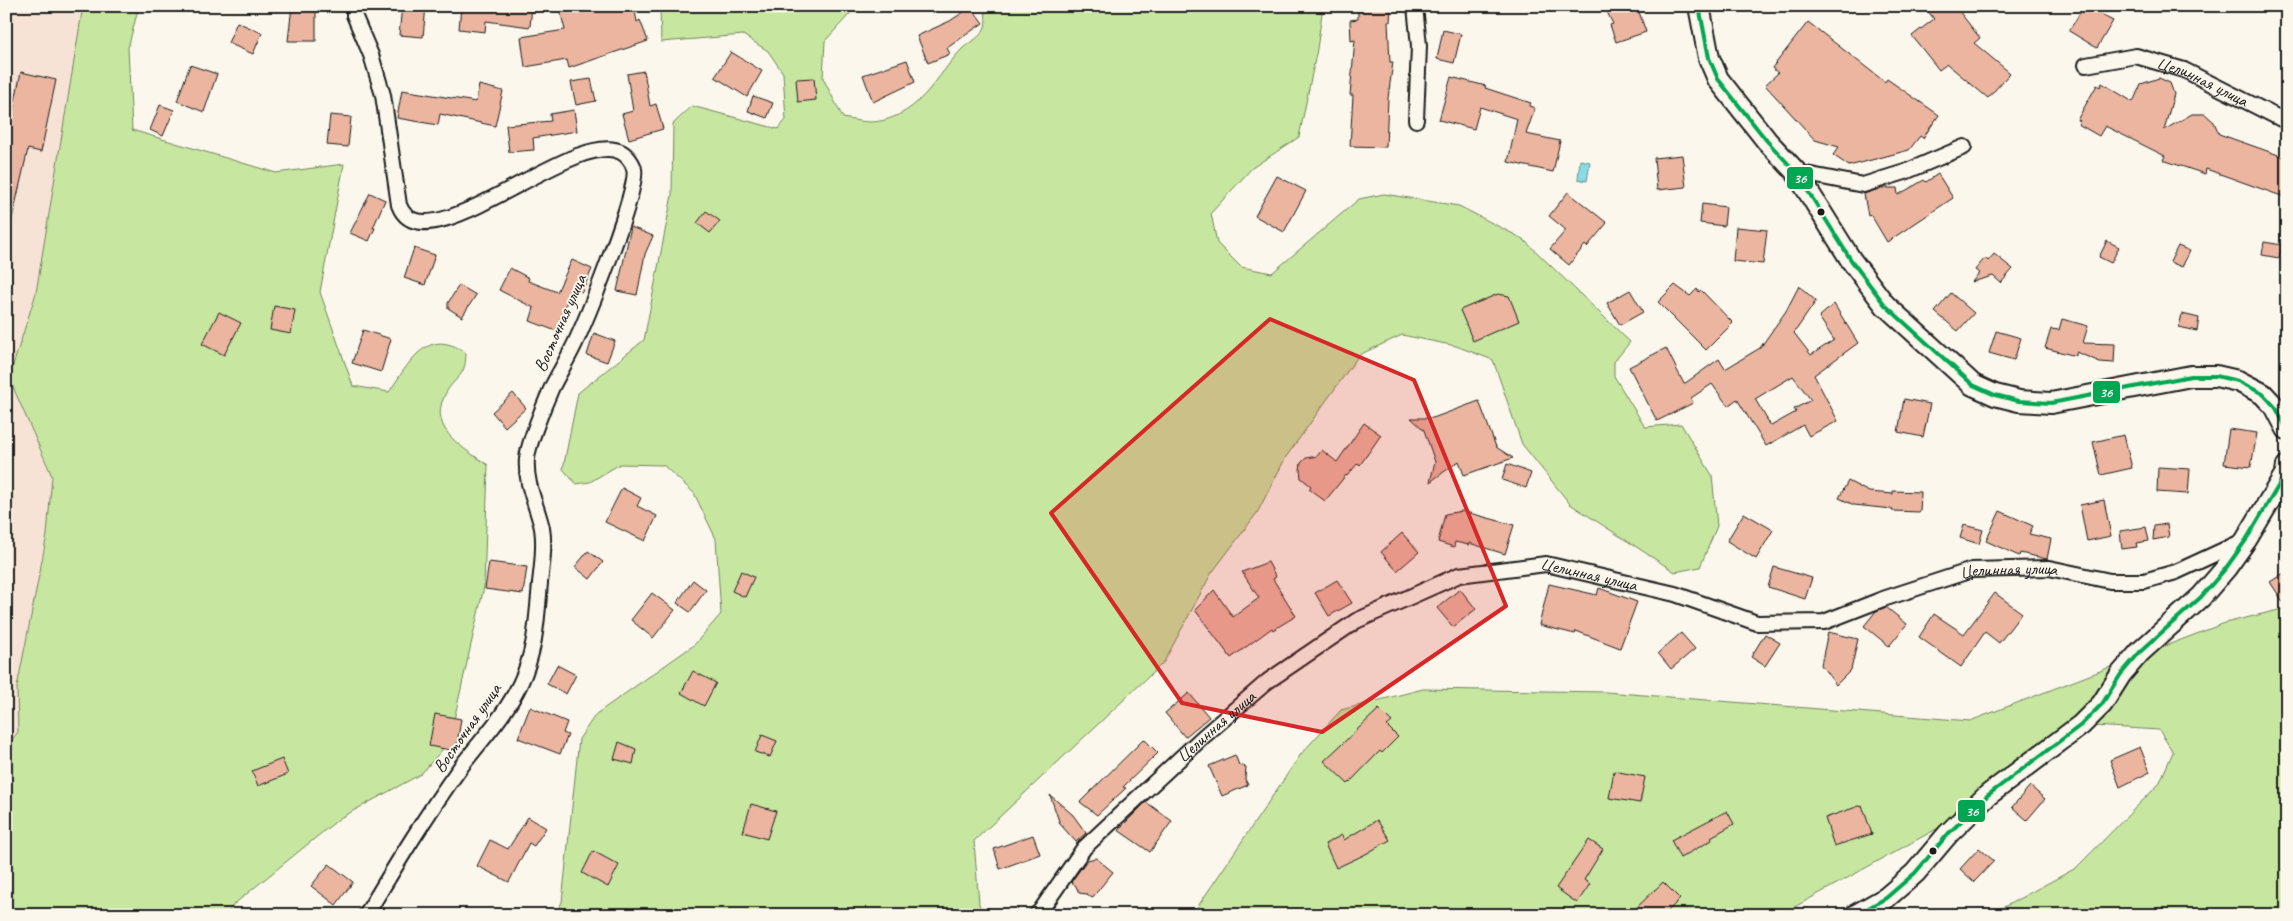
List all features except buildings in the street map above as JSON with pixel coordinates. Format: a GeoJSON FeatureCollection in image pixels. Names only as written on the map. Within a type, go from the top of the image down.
{"type":"FeatureCollection","features":[{"type":"Feature","properties":{"kind":"street","name":"Восточная улица"},"geometry":{"type":"LineString","coordinates":[[354,6],[354,15],[371,55],[383,95],[399,205],[402,214],[413,220],[440,220],[464,213],[556,165],[599,150],[611,149],[622,153],[635,170],[634,185],[611,255],[578,339],[551,388],[527,456],[527,473],[535,509],[542,528],[543,562],[535,642],[521,683],[497,724],[460,768],[366,915]]}},
{"type":"Feature","properties":{"kind":"street"},"geometry":{"type":"LineString","coordinates":[[1415,6],[1419,46],[1416,120]]}},
{"type":"Feature","properties":{"kind":"street"},"geometry":{"type":"LineString","coordinates":[[1699,6],[1709,58],[1718,79],[1767,141],[1796,172],[1851,260],[1885,305],[1973,385],[1995,395],[2019,401],[2051,403],[2190,376],[2216,376],[2238,381],[2263,394],[2276,408],[2287,429]]}},
{"type":"Feature","properties":{"kind":"street","name":"Целинная улица"},"geometry":{"type":"LineString","coordinates":[[2086,65],[2136,56],[2184,70],[2287,122]]}},
{"type":"Feature","properties":{"kind":"street"},"geometry":{"type":"LineString","coordinates":[[1796,172],[1863,184],[1906,172],[1964,147]]}},
{"type":"Feature","properties":{"kind":"street"},"geometry":{"type":"LineString","coordinates":[[1856,915],[1886,898],[1916,874],[1948,834],[1988,795],[2081,725],[2102,704],[2121,674],[2140,652],[2200,597],[2226,568],[2246,540],[2286,473],[2287,466]]}},
{"type":"Feature","properties":{"kind":"street","name":"Целинная улица"},"geometry":{"type":"LineString","coordinates":[[1036,915],[1042,910],[1084,848],[1204,736],[1268,681],[1356,621],[1459,575],[1546,564],[1675,594],[1757,623],[1824,622],[1884,599],[1972,570],[2049,568],[2110,581],[2144,581],[2176,572],[2246,540]]}},
{"type":"Feature","properties":{"kind":"highlighted area"},"geometry":{"type":"Polygon","coordinates":[[[1270,319],[1414,380],[1506,606],[1322,732],[1182,703],[1051,513],[1270,319]]]}},
{"type":"Feature","properties":{"kind":"shaded area"},"geometry":{"type":"Polygon","coordinates":[[[6,6],[83,6],[36,293],[9,378],[52,476],[47,535],[17,687],[18,732],[6,747],[6,6]]]}},
{"type":"Feature","properties":{"kind":"green space"},"geometry":{"type":"Polygon","coordinates":[[[83,6],[139,6],[128,48],[132,130],[276,173],[344,164],[320,292],[353,386],[389,392],[412,360],[420,351],[430,345],[440,343],[452,345],[466,353],[464,368],[444,397],[440,409],[441,419],[445,429],[460,446],[488,465],[484,587],[449,742],[421,774],[340,818],[233,905],[227,915],[6,915],[6,747],[18,732],[17,687],[47,535],[52,476],[9,378],[36,293],[83,6]]]}},
{"type":"Feature","properties":{"kind":"green space"},"geometry":{"type":"Polygon","coordinates":[[[660,6],[857,6],[825,41],[823,78],[843,118],[870,122],[882,121],[896,116],[907,110],[925,95],[963,48],[983,31],[986,23],[986,6],[1323,6],[1317,49],[1299,137],[1252,168],[1211,213],[1217,243],[1241,267],[1272,273],[1359,199],[1384,194],[1459,206],[1523,239],[1630,342],[1614,362],[1614,376],[1645,427],[1681,424],[1712,475],[1717,526],[1700,567],[1675,572],[1570,504],[1522,444],[1493,360],[1456,346],[1402,335],[1359,355],[1286,457],[1257,513],[1211,574],[1164,662],[974,841],[979,904],[983,915],[555,915],[562,902],[579,739],[596,714],[694,645],[721,614],[716,539],[694,493],[663,465],[620,464],[590,482],[576,484],[563,469],[578,393],[644,340],[672,195],[673,124],[692,106],[778,129],[786,120],[783,73],[768,51],[743,35],[661,42],[660,6]]]}},
{"type":"Feature","properties":{"kind":"green space"},"geometry":{"type":"Polygon","coordinates":[[[2287,608],[2287,915],[1989,915],[2076,868],[2159,784],[2173,752],[2159,730],[2077,725],[1951,821],[1780,915],[1192,915],[1301,754],[1341,710],[1423,689],[1606,692],[1970,721],[2225,623],[2287,608]]]}},
{"type":"Feature","properties":{"kind":"water"},"geometry":{"type":"Polygon","coordinates":[[[1580,160],[1590,162],[1587,181],[1578,179],[1580,160]]]}},
{"type":"Feature","properties":{"kind":"transit line","name":"36"},"geometry":{"type":"LineString","coordinates":[[1699,6],[1709,58],[1718,79],[1767,141],[1796,172],[1851,260],[1885,305],[1973,385],[1995,395],[2019,401],[2051,403],[2191,376],[2216,376],[2238,381],[2263,394],[2276,408],[2287,429]]}},
{"type":"Feature","properties":{"kind":"transit line","name":"36"},"geometry":{"type":"LineString","coordinates":[[1856,915],[1886,898],[1915,873],[1948,834],[1988,795],[2081,725],[2102,704],[2121,674],[2140,652],[2201,597],[2226,568],[2246,540],[2286,473],[2287,468]]}}]}
